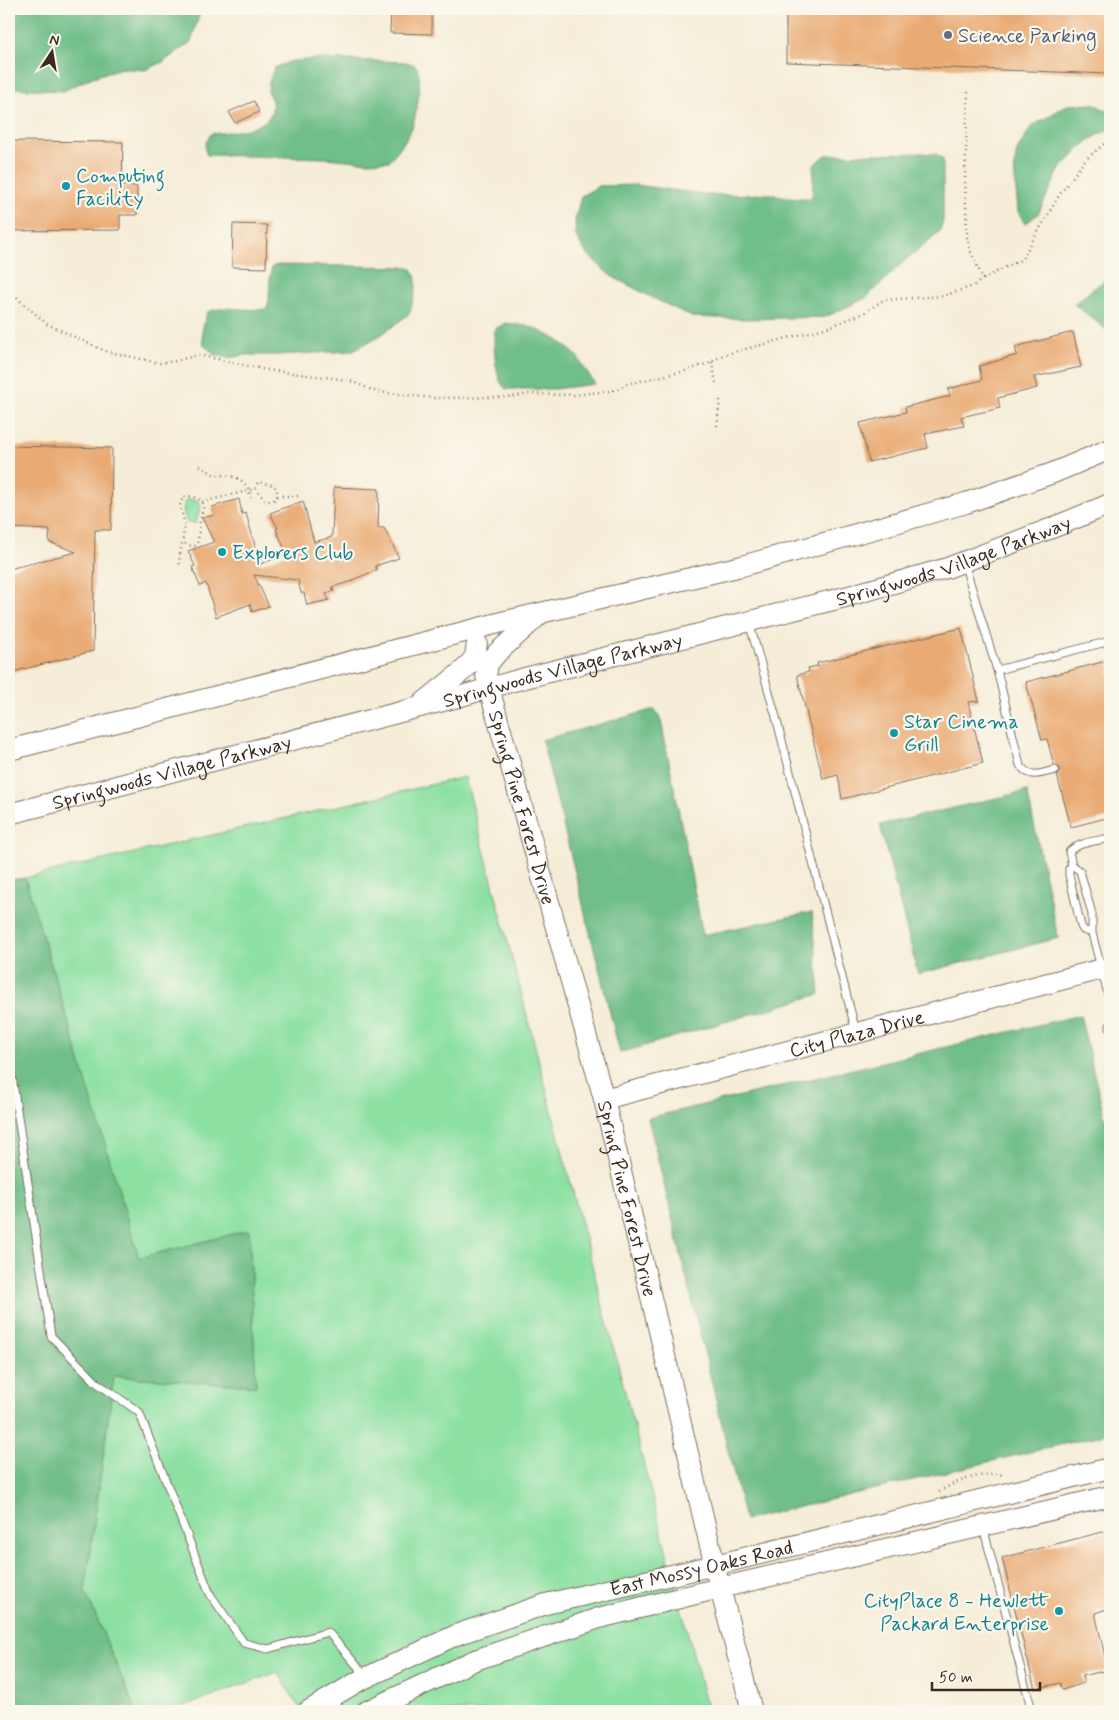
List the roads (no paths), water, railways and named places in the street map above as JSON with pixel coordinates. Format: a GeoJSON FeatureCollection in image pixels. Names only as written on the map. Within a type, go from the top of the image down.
{"type":"FeatureCollection","features":[{"type":"Feature","properties":{"kind":"street"},"geometry":{"type":"LineString","coordinates":[[9,750],[332,665],[742,566],[957,506],[1053,473],[1110,449]]}},
{"type":"Feature","properties":{"kind":"street","name":"Springwoods Village Parkway"},"geometry":{"type":"LineString","coordinates":[[9,814],[417,707],[487,682],[749,622],[845,597],[947,568],[1110,504]]}},
{"type":"Feature","properties":{"kind":"street"},"geometry":{"type":"LineString","coordinates":[[487,682],[488,664],[497,653],[541,613]]}},
{"type":"Feature","properties":{"kind":"street"},"geometry":{"type":"LineString","coordinates":[[417,707],[465,669],[475,657],[477,643]]}},
{"type":"Feature","properties":{"kind":"street","name":"Spring Pine Forest Drive"},"geometry":{"type":"LineString","coordinates":[[487,682],[604,1099],[720,1588],[752,1711]]}},
{"type":"Feature","properties":{"kind":"street","name":"City Plaza Drive"},"geometry":{"type":"LineString","coordinates":[[604,1099],[1106,969]]}},
{"type":"Feature","properties":{"kind":"street","name":"East Mossy Oaks Road"},"geometry":{"type":"LineString","coordinates":[[308,1711],[367,1677],[456,1635],[546,1604],[715,1565],[1110,1468]]}},
{"type":"Feature","properties":{"kind":"street","name":"East Mossy Oaks Road"},"geometry":{"type":"LineString","coordinates":[[374,1708],[475,1660],[599,1618],[1110,1496]]}},
{"type":"Feature","properties":{"kind":"street"},"geometry":{"type":"LineString","coordinates":[[976,1502],[983,1527]]}},
{"type":"Feature","properties":{"kind":"street"},"geometry":{"type":"LineString","coordinates":[[367,1677],[374,1708]]}},
{"type":"Feature","properties":{"kind":"lane"},"geometry":{"type":"LineString","coordinates":[[964,562],[997,670],[1020,765],[1025,772],[1034,775],[1055,770]]}},
{"type":"Feature","properties":{"kind":"lane"},"geometry":{"type":"LineString","coordinates":[[749,622],[776,717],[857,1033]]}},
{"type":"Feature","properties":{"kind":"lane"},"geometry":{"type":"LineString","coordinates":[[997,670],[1110,641]]}},
{"type":"Feature","properties":{"kind":"lane"},"geometry":{"type":"LineString","coordinates":[[1110,838],[1083,844],[1069,852],[1072,865],[1080,871],[1092,914],[1092,933],[1106,969],[1110,1002]]}},
{"type":"Feature","properties":{"kind":"lane"},"geometry":{"type":"LineString","coordinates":[[1072,865],[1069,869],[1069,875],[1080,926],[1083,930],[1092,933]]}},
{"type":"Feature","properties":{"kind":"lane"},"geometry":{"type":"LineString","coordinates":[[9,1057],[51,1336],[98,1384],[139,1412],[210,1594],[244,1643],[268,1649],[328,1632],[367,1677]]}},
{"type":"Feature","properties":{"kind":"lane"},"geometry":{"type":"LineString","coordinates":[[983,1527],[1032,1711]]}},
{"type":"Feature","properties":{"kind":"place","name":"Science Parking"},"geometry":{"type":"Point","coordinates":[948,35]}},
{"type":"Feature","properties":{"kind":"place","name":"Computing Facility"},"geometry":{"type":"Point","coordinates":[66,186]}},
{"type":"Feature","properties":{"kind":"place","name":"Explorers Club"},"geometry":{"type":"Point","coordinates":[222,552]}},
{"type":"Feature","properties":{"kind":"place","name":"Star Cinema Grill"},"geometry":{"type":"Point","coordinates":[894,733]}},
{"type":"Feature","properties":{"kind":"place","name":"CityPlace 8 - Hewlett Packard Enterprise"},"geometry":{"type":"Point","coordinates":[1059,1611]}}]}
